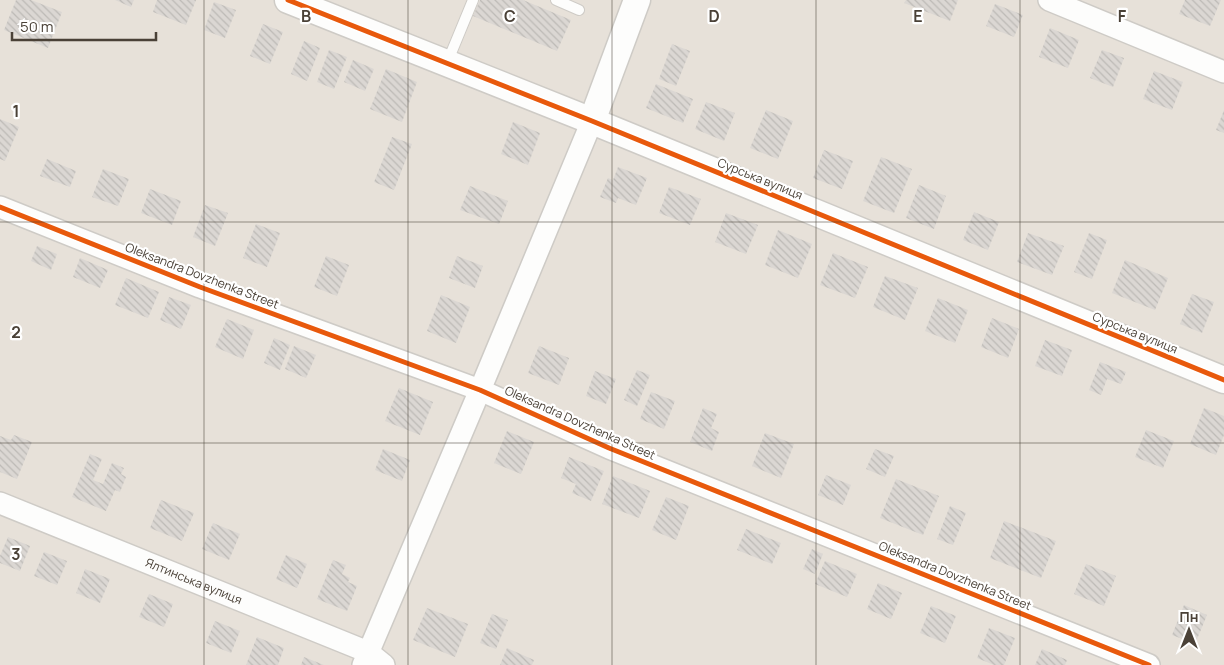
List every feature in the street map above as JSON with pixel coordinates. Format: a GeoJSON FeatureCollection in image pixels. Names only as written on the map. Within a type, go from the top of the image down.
{"type":"FeatureCollection","features":[{"type":"Feature","properties":{"kind":"street","name":"Сурська вулиця"},"geometry":{"type":"LineString","coordinates":[[288,0],[592,121],[1224,380]]}},
{"type":"Feature","properties":{"kind":"street"},"geometry":{"type":"LineString","coordinates":[[371,661],[480,390],[592,121],[637,0]]}},
{"type":"Feature","properties":{"kind":"street"},"geometry":{"type":"LineString","coordinates":[[1049,0],[1224,72]]}},
{"type":"Feature","properties":{"kind":"street","name":"Oleksandra Dovzhenka Street"},"geometry":{"type":"LineString","coordinates":[[0,207],[200,288],[480,390],[609,448],[1149,665]]}},
{"type":"Feature","properties":{"kind":"street","name":"Ялтинська вулиця"},"geometry":{"type":"LineString","coordinates":[[0,503],[371,661]]}},
{"type":"Feature","properties":{"kind":"lane"},"geometry":{"type":"LineString","coordinates":[[447,64],[473,0]]}},
{"type":"Feature","properties":{"kind":"lane"},"geometry":{"type":"LineString","coordinates":[[556,0],[579,10]]}},
{"type":"Feature","properties":{"kind":"shaded area"},"geometry":{"type":"Polygon","coordinates":[[[0,0],[1224,0],[1224,665],[0,665],[0,0]]]}},
{"type":"Feature","properties":{"kind":"building"},"geometry":{"type":"Polygon","coordinates":[[[16,0],[31,0],[62,12],[48,48],[4,30],[16,0]]]}},
{"type":"Feature","properties":{"kind":"building"},"geometry":{"type":"Polygon","coordinates":[[[115,0],[134,0],[131,7],[115,0]]]}},
{"type":"Feature","properties":{"kind":"building"},"geometry":{"type":"Polygon","coordinates":[[[157,0],[196,0],[186,25],[153,12],[157,0]]]}},
{"type":"Feature","properties":{"kind":"building"},"geometry":{"type":"Polygon","coordinates":[[[480,0],[523,0],[571,20],[557,51],[473,16],[480,0]]]}},
{"type":"Feature","properties":{"kind":"building"},"geometry":{"type":"Polygon","coordinates":[[[906,0],[958,0],[950,21],[904,3],[906,0]]]}},
{"type":"Feature","properties":{"kind":"building"},"geometry":{"type":"Polygon","coordinates":[[[1185,0],[1221,0],[1210,26],[1179,14],[1185,0]]]}},
{"type":"Feature","properties":{"kind":"building"},"geometry":{"type":"Polygon","coordinates":[[[214,2],[236,10],[225,38],[204,30],[214,2]]]}},
{"type":"Feature","properties":{"kind":"building"},"geometry":{"type":"Polygon","coordinates":[[[995,4],[1023,15],[1014,37],[986,26],[995,4]]]}},
{"type":"Feature","properties":{"kind":"building"},"geometry":{"type":"Polygon","coordinates":[[[263,24],[283,32],[270,64],[250,56],[263,24]]]}},
{"type":"Feature","properties":{"kind":"building"},"geometry":{"type":"Polygon","coordinates":[[[1050,28],[1079,40],[1068,68],[1039,57],[1050,28]]]}},
{"type":"Feature","properties":{"kind":"building"},"geometry":{"type":"Polygon","coordinates":[[[304,41],[320,48],[307,81],[291,74],[304,41]]]}},
{"type":"Feature","properties":{"kind":"building"},"geometry":{"type":"Polygon","coordinates":[[[672,44],[690,51],[676,86],[659,79],[672,44]]]}},
{"type":"Feature","properties":{"kind":"building"},"geometry":{"type":"Polygon","coordinates":[[[329,50],[347,57],[334,89],[317,82],[329,50]]]}},
{"type":"Feature","properties":{"kind":"building"},"geometry":{"type":"Polygon","coordinates":[[[1102,50],[1124,58],[1113,87],[1090,78],[1102,50]]]}},
{"type":"Feature","properties":{"kind":"building"},"geometry":{"type":"Polygon","coordinates":[[[353,60],[374,69],[365,91],[344,82],[353,60]]]}},
{"type":"Feature","properties":{"kind":"building"},"geometry":{"type":"Polygon","coordinates":[[[386,69],[417,82],[402,122],[370,109],[386,69]]]}},
{"type":"Feature","properties":{"kind":"building"},"geometry":{"type":"Polygon","coordinates":[[[1154,71],[1183,82],[1172,110],[1143,99],[1154,71]]]}},
{"type":"Feature","properties":{"kind":"building"},"geometry":{"type":"Polygon","coordinates":[[[656,84],[693,99],[683,123],[646,108],[656,84]]]}},
{"type":"Feature","properties":{"kind":"building"},"geometry":{"type":"Polygon","coordinates":[[[706,102],[735,113],[724,141],[695,129],[706,102]]]}},
{"type":"Feature","properties":{"kind":"building"},"geometry":{"type":"Polygon","coordinates":[[[766,110],[793,121],[778,159],[750,148],[766,110]]]}},
{"type":"Feature","properties":{"kind":"building"},"geometry":{"type":"Polygon","coordinates":[[[1224,110],[1224,133],[1216,130],[1224,110]]]}},
{"type":"Feature","properties":{"kind":"building"},"geometry":{"type":"Polygon","coordinates":[[[0,119],[19,127],[5,161],[0,159],[0,119]]]}},
{"type":"Feature","properties":{"kind":"building"},"geometry":{"type":"Polygon","coordinates":[[[513,122],[540,133],[528,165],[501,154],[513,122]]]}},
{"type":"Feature","properties":{"kind":"building"},"geometry":{"type":"Polygon","coordinates":[[[392,137],[412,144],[394,190],[374,182],[392,137]]]}},
{"type":"Feature","properties":{"kind":"building"},"geometry":{"type":"Polygon","coordinates":[[[824,150],[853,161],[842,189],[813,178],[824,150]]]}},
{"type":"Feature","properties":{"kind":"building"},"geometry":{"type":"Polygon","coordinates":[[[881,157],[912,169],[894,213],[863,201],[881,157]]]}},
{"type":"Feature","properties":{"kind":"building"},"geometry":{"type":"Polygon","coordinates":[[[47,159],[76,171],[70,187],[40,176],[47,159]]]}},
{"type":"Feature","properties":{"kind":"building"},"geometry":{"type":"Polygon","coordinates":[[[618,167],[647,178],[636,205],[618,198],[616,203],[600,197],[608,178],[613,180],[618,167]]]}},
{"type":"Feature","properties":{"kind":"building"},"geometry":{"type":"Polygon","coordinates":[[[103,169],[129,179],[118,206],[92,197],[103,169]]]}},
{"type":"Feature","properties":{"kind":"building"},"geometry":{"type":"Polygon","coordinates":[[[919,185],[946,196],[934,229],[906,218],[919,185]]]}},
{"type":"Feature","properties":{"kind":"building"},"geometry":{"type":"Polygon","coordinates":[[[470,186],[508,201],[499,224],[460,210],[470,186]]]}},
{"type":"Feature","properties":{"kind":"building"},"geometry":{"type":"Polygon","coordinates":[[[669,187],[701,199],[690,225],[659,213],[669,187]]]}},
{"type":"Feature","properties":{"kind":"building"},"geometry":{"type":"Polygon","coordinates":[[[150,189],[181,201],[172,225],[141,213],[150,189]]]}},
{"type":"Feature","properties":{"kind":"building"},"geometry":{"type":"Polygon","coordinates":[[[205,205],[228,213],[215,246],[193,237],[205,205]]]}},
{"type":"Feature","properties":{"kind":"building"},"geometry":{"type":"Polygon","coordinates":[[[974,212],[999,222],[988,250],[963,240],[974,212]]]}},
{"type":"Feature","properties":{"kind":"building"},"geometry":{"type":"Polygon","coordinates":[[[726,213],[758,225],[746,254],[715,242],[726,213]]]}},
{"type":"Feature","properties":{"kind":"building"},"geometry":{"type":"Polygon","coordinates":[[[256,224],[280,233],[267,267],[243,258],[256,224]]]}},
{"type":"Feature","properties":{"kind":"building"},"geometry":{"type":"Polygon","coordinates":[[[778,230],[812,244],[798,278],[765,265],[778,230]]]}},
{"type":"Feature","properties":{"kind":"building"},"geometry":{"type":"Polygon","coordinates":[[[1028,233],[1064,246],[1052,275],[1017,262],[1028,233]]]}},
{"type":"Feature","properties":{"kind":"building"},"geometry":{"type":"Polygon","coordinates":[[[1089,233],[1107,240],[1092,279],[1074,272],[1089,233]]]}},
{"type":"Feature","properties":{"kind":"building"},"geometry":{"type":"Polygon","coordinates":[[[37,246],[57,254],[51,270],[31,261],[37,246]]]}},
{"type":"Feature","properties":{"kind":"building"},"geometry":{"type":"Polygon","coordinates":[[[833,253],[868,267],[855,298],[820,285],[833,253]]]}},
{"type":"Feature","properties":{"kind":"building"},"geometry":{"type":"Polygon","coordinates":[[[326,256],[349,265],[337,296],[314,287],[326,256]]]}},
{"type":"Feature","properties":{"kind":"building"},"geometry":{"type":"Polygon","coordinates":[[[457,256],[483,266],[475,288],[449,278],[457,256]]]}},
{"type":"Feature","properties":{"kind":"building"},"geometry":{"type":"Polygon","coordinates":[[[80,258],[108,270],[100,288],[73,277],[80,258]]]}},
{"type":"Feature","properties":{"kind":"building"},"geometry":{"type":"Polygon","coordinates":[[[1125,260],[1168,278],[1155,310],[1112,293],[1125,260]]]}},
{"type":"Feature","properties":{"kind":"building"},"geometry":{"type":"Polygon","coordinates":[[[885,276],[918,288],[905,320],[873,307],[885,276]]]}},
{"type":"Feature","properties":{"kind":"building"},"geometry":{"type":"Polygon","coordinates":[[[126,278],[159,292],[148,318],[115,305],[126,278]]]}},
{"type":"Feature","properties":{"kind":"building"},"geometry":{"type":"Polygon","coordinates":[[[1192,294],[1214,302],[1202,333],[1180,324],[1192,294]]]}},
{"type":"Feature","properties":{"kind":"building"},"geometry":{"type":"Polygon","coordinates":[[[441,295],[470,307],[456,343],[427,331],[441,295]]]}},
{"type":"Feature","properties":{"kind":"building"},"geometry":{"type":"Polygon","coordinates":[[[169,297],[191,305],[181,329],[160,320],[169,297]]]}},
{"type":"Feature","properties":{"kind":"building"},"geometry":{"type":"Polygon","coordinates":[[[938,298],[968,310],[955,343],[925,331],[938,298]]]}},
{"type":"Feature","properties":{"kind":"building"},"geometry":{"type":"Polygon","coordinates":[[[992,318],[1019,329],[1008,358],[981,347],[992,318]]]}},
{"type":"Feature","properties":{"kind":"building"},"geometry":{"type":"Polygon","coordinates":[[[227,319],[254,330],[243,359],[215,347],[227,319]]]}},
{"type":"Feature","properties":{"kind":"building"},"geometry":{"type":"Polygon","coordinates":[[[274,338],[290,345],[280,370],[264,363],[274,338]]]}},
{"type":"Feature","properties":{"kind":"building"},"geometry":{"type":"Polygon","coordinates":[[[1045,340],[1072,350],[1062,376],[1035,366],[1045,340]]]}},
{"type":"Feature","properties":{"kind":"building"},"geometry":{"type":"Polygon","coordinates":[[[294,346],[316,355],[306,378],[285,369],[294,346]]]}},
{"type":"Feature","properties":{"kind":"building"},"geometry":{"type":"Polygon","coordinates":[[[539,346],[569,358],[559,385],[528,373],[539,346]]]}},
{"type":"Feature","properties":{"kind":"building"},"geometry":{"type":"Polygon","coordinates":[[[1100,362],[1126,372],[1121,384],[1107,379],[1101,395],[1089,390],[1100,362]]]}},
{"type":"Feature","properties":{"kind":"building"},"geometry":{"type":"Polygon","coordinates":[[[637,370],[650,375],[637,406],[624,400],[637,370]]]}},
{"type":"Feature","properties":{"kind":"building"},"geometry":{"type":"Polygon","coordinates":[[[595,371],[616,379],[606,404],[586,396],[595,371]]]}},
{"type":"Feature","properties":{"kind":"building"},"geometry":{"type":"Polygon","coordinates":[[[399,388],[433,402],[420,435],[385,421],[399,388]]]}},
{"type":"Feature","properties":{"kind":"building"},"geometry":{"type":"Polygon","coordinates":[[[651,392],[675,401],[664,429],[640,419],[651,392]]]}},
{"type":"Feature","properties":{"kind":"building"},"geometry":{"type":"Polygon","coordinates":[[[703,408],[717,414],[711,428],[719,432],[712,451],[690,442],[703,408]]]}},
{"type":"Feature","properties":{"kind":"building"},"geometry":{"type":"Polygon","coordinates":[[[1204,408],[1224,416],[1224,435],[1216,455],[1190,444],[1204,408]]]}},
{"type":"Feature","properties":{"kind":"building"},"geometry":{"type":"Polygon","coordinates":[[[1146,430],[1174,441],[1163,468],[1135,457],[1146,430]]]}},
{"type":"Feature","properties":{"kind":"building"},"geometry":{"type":"Polygon","coordinates":[[[507,431],[534,442],[521,474],[494,463],[507,431]]]}},
{"type":"Feature","properties":{"kind":"building"},"geometry":{"type":"Polygon","coordinates":[[[765,433],[794,444],[781,478],[752,466],[765,433]]]}},
{"type":"Feature","properties":{"kind":"building"},"geometry":{"type":"Polygon","coordinates":[[[14,435],[32,442],[17,479],[0,472],[0,436],[11,440],[14,435]]]}},
{"type":"Feature","properties":{"kind":"building"},"geometry":{"type":"Polygon","coordinates":[[[383,449],[410,460],[402,481],[375,470],[383,449]]]}},
{"type":"Feature","properties":{"kind":"building"},"geometry":{"type":"Polygon","coordinates":[[[875,449],[894,456],[885,477],[866,469],[875,449]]]}},
{"type":"Feature","properties":{"kind":"building"},"geometry":{"type":"Polygon","coordinates":[[[90,454],[102,459],[93,480],[103,484],[112,463],[124,468],[121,474],[126,477],[120,492],[115,490],[106,511],[72,497],[90,454]]]}},
{"type":"Feature","properties":{"kind":"building"},"geometry":{"type":"Polygon","coordinates":[[[569,457],[604,471],[591,501],[572,493],[576,484],[561,478],[569,457]]]}},
{"type":"Feature","properties":{"kind":"building"},"geometry":{"type":"Polygon","coordinates":[[[826,475],[851,485],[843,505],[818,495],[826,475]]]}},
{"type":"Feature","properties":{"kind":"building"},"geometry":{"type":"Polygon","coordinates":[[[613,476],[650,491],[639,518],[602,504],[613,476]]]}},
{"type":"Feature","properties":{"kind":"building"},"geometry":{"type":"Polygon","coordinates":[[[896,479],[939,496],[923,535],[880,518],[896,479]]]}},
{"type":"Feature","properties":{"kind":"building"},"geometry":{"type":"Polygon","coordinates":[[[666,497],[689,506],[676,540],[652,530],[666,497]]]}},
{"type":"Feature","properties":{"kind":"building"},"geometry":{"type":"Polygon","coordinates":[[[161,500],[194,513],[182,541],[150,528],[161,500]]]}},
{"type":"Feature","properties":{"kind":"building"},"geometry":{"type":"Polygon","coordinates":[[[950,506],[966,513],[953,545],[937,539],[950,506]]]}},
{"type":"Feature","properties":{"kind":"building"},"geometry":{"type":"Polygon","coordinates":[[[1004,521],[1056,541],[1041,578],[990,558],[1004,521]]]}},
{"type":"Feature","properties":{"kind":"building"},"geometry":{"type":"Polygon","coordinates":[[[213,523],[240,534],[229,560],[202,549],[213,523]]]}},
{"type":"Feature","properties":{"kind":"building"},"geometry":{"type":"Polygon","coordinates":[[[746,529],[781,543],[772,564],[737,550],[746,529]]]}},
{"type":"Feature","properties":{"kind":"building"},"geometry":{"type":"Polygon","coordinates":[[[8,537],[30,546],[20,571],[0,563],[0,556],[8,537]]]}},
{"type":"Feature","properties":{"kind":"building"},"geometry":{"type":"Polygon","coordinates":[[[812,549],[823,554],[815,574],[803,569],[812,549]]]}},
{"type":"Feature","properties":{"kind":"building"},"geometry":{"type":"Polygon","coordinates":[[[44,552],[67,561],[57,585],[34,576],[44,552]]]}},
{"type":"Feature","properties":{"kind":"building"},"geometry":{"type":"Polygon","coordinates":[[[286,555],[307,564],[297,588],[276,579],[286,555]]]}},
{"type":"Feature","properties":{"kind":"building"},"geometry":{"type":"Polygon","coordinates":[[[333,560],[346,565],[342,574],[350,578],[348,582],[357,586],[347,611],[317,599],[333,560]]]}},
{"type":"Feature","properties":{"kind":"building"},"geometry":{"type":"Polygon","coordinates":[[[825,561],[857,574],[847,597],[815,584],[825,561]]]}},
{"type":"Feature","properties":{"kind":"building"},"geometry":{"type":"Polygon","coordinates":[[[1086,564],[1116,576],[1104,606],[1074,594],[1086,564]]]}},
{"type":"Feature","properties":{"kind":"building"},"geometry":{"type":"Polygon","coordinates":[[[85,569],[110,579],[100,603],[76,593],[85,569]]]}},
{"type":"Feature","properties":{"kind":"building"},"geometry":{"type":"Polygon","coordinates":[[[878,583],[902,593],[891,619],[867,609],[878,583]]]}},
{"type":"Feature","properties":{"kind":"building"},"geometry":{"type":"Polygon","coordinates":[[[149,594],[173,604],[164,627],[139,617],[149,594]]]}},
{"type":"Feature","properties":{"kind":"building"},"geometry":{"type":"Polygon","coordinates":[[[1184,605],[1207,615],[1195,644],[1172,635],[1184,605]]]}},
{"type":"Feature","properties":{"kind":"building"},"geometry":{"type":"Polygon","coordinates":[[[931,606],[956,616],[945,643],[920,633],[931,606]]]}},
{"type":"Feature","properties":{"kind":"building"},"geometry":{"type":"Polygon","coordinates":[[[427,608],[468,624],[455,657],[413,640],[427,608]]]}},
{"type":"Feature","properties":{"kind":"building"},"geometry":{"type":"Polygon","coordinates":[[[492,614],[508,620],[496,649],[480,643],[492,614]]]}},
{"type":"Feature","properties":{"kind":"building"},"geometry":{"type":"Polygon","coordinates":[[[215,621],[240,631],[231,653],[206,643],[215,621]]]}},
{"type":"Feature","properties":{"kind":"building"},"geometry":{"type":"Polygon","coordinates":[[[989,628],[1015,638],[1004,665],[994,665],[977,658],[989,628]]]}},
{"type":"Feature","properties":{"kind":"building"},"geometry":{"type":"Polygon","coordinates":[[[257,637],[284,648],[278,665],[246,665],[257,637]]]}},
{"type":"Feature","properties":{"kind":"building"},"geometry":{"type":"Polygon","coordinates":[[[507,648],[534,660],[532,665],[500,665],[507,648]]]}},
{"type":"Feature","properties":{"kind":"building"},"geometry":{"type":"Polygon","coordinates":[[[1042,649],[1067,660],[1065,665],[1035,665],[1042,649]]]}},
{"type":"Feature","properties":{"kind":"building"},"geometry":{"type":"Polygon","coordinates":[[[304,657],[324,665],[301,665],[304,657]]]}},
{"type":"Feature","properties":{"kind":"cycle path"},"geometry":{"type":"LineString","coordinates":[[288,0],[592,121],[1224,380]]}},
{"type":"Feature","properties":{"kind":"cycle path"},"geometry":{"type":"LineString","coordinates":[[0,207],[200,287],[480,390],[609,448],[1149,665]]}}]}
